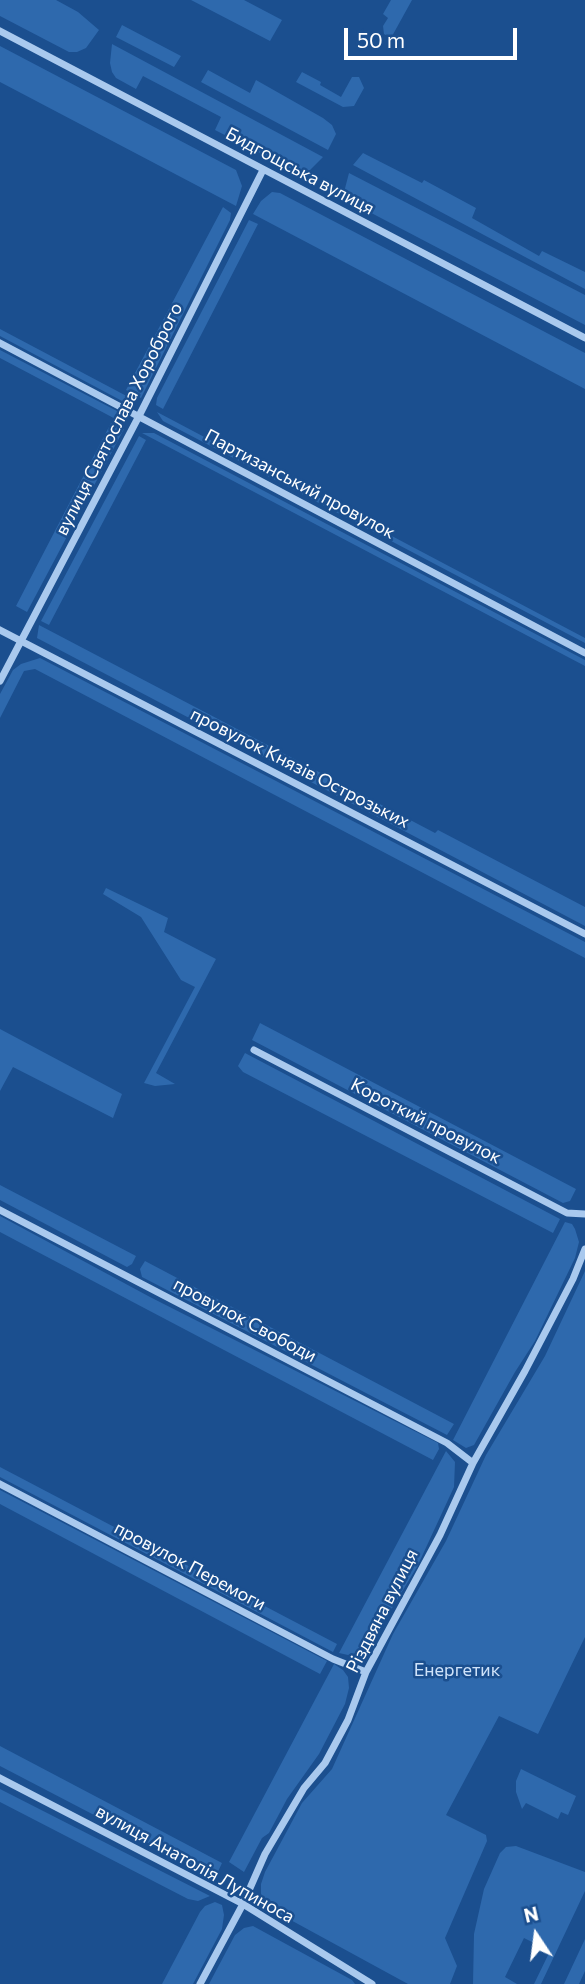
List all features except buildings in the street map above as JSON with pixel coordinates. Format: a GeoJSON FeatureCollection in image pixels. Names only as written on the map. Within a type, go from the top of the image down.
{"type":"FeatureCollection","features":[{"type":"Feature","properties":{"kind":"street","name":"Бидгощська вулиця"},"geometry":{"type":"LineString","coordinates":[[0,31],[585,338]]}},
{"type":"Feature","properties":{"kind":"street","name":"вулиця Святослава Хороброго"},"geometry":{"type":"LineString","coordinates":[[0,681],[139,416],[263,170]]}},
{"type":"Feature","properties":{"kind":"street","name":"Партизанський провулок"},"geometry":{"type":"LineString","coordinates":[[0,343],[585,653]]}},
{"type":"Feature","properties":{"kind":"street","name":"провулок Князів Острозьких"},"geometry":{"type":"LineString","coordinates":[[0,630],[585,934]]}},
{"type":"Feature","properties":{"kind":"street","name":"Короткий провулок"},"geometry":{"type":"LineString","coordinates":[[254,1050],[567,1213],[585,1214]]}},
{"type":"Feature","properties":{"kind":"street","name":"провулок Свободи"},"geometry":{"type":"LineString","coordinates":[[0,1210],[447,1443],[473,1463]]}},
{"type":"Feature","properties":{"kind":"street","name":"Різдвяна вулиця"},"geometry":{"type":"LineString","coordinates":[[200,1984],[243,1904],[265,1854],[304,1788],[325,1763],[348,1720],[366,1672],[440,1535],[473,1463],[573,1279],[585,1249]]}},
{"type":"Feature","properties":{"kind":"street","name":"провулок Перемоги"},"geometry":{"type":"LineString","coordinates":[[0,1484],[333,1659],[366,1672]]}},
{"type":"Feature","properties":{"kind":"street","name":"вулиця Анатолія Лупиноса"},"geometry":{"type":"LineString","coordinates":[[0,1778],[243,1904],[372,1984]]}},
{"type":"Feature","properties":{"kind":"green space"},"geometry":{"type":"Polygon","coordinates":[[[0,0],[56,0],[78,12],[99,30],[86,48],[69,52],[0,16],[0,0]]]}},
{"type":"Feature","properties":{"kind":"green space"},"geometry":{"type":"Polygon","coordinates":[[[191,0],[244,0],[282,20],[270,41],[191,0]]]}},
{"type":"Feature","properties":{"kind":"green space"},"geometry":{"type":"Polygon","coordinates":[[[391,0],[412,0],[391,38],[384,34],[383,26],[388,18],[383,14],[391,0]]]}},
{"type":"Feature","properties":{"kind":"green space"},"geometry":{"type":"Polygon","coordinates":[[[122,25],[181,56],[174,67],[116,37],[122,25]]]}},
{"type":"Feature","properties":{"kind":"green space"},"geometry":{"type":"Polygon","coordinates":[[[112,44],[323,157],[310,170],[302,173],[295,171],[215,130],[221,117],[143,76],[136,89],[116,78],[112,72],[112,44]]]}},
{"type":"Feature","properties":{"kind":"green space"},"geometry":{"type":"Polygon","coordinates":[[[0,46],[236,170],[242,186],[236,206],[0,82],[0,46]]]}},
{"type":"Feature","properties":{"kind":"green space"},"geometry":{"type":"Polygon","coordinates":[[[208,70],[250,93],[256,80],[323,118],[332,125],[336,134],[328,150],[201,82],[208,70]]]}},
{"type":"Feature","properties":{"kind":"green space"},"geometry":{"type":"Polygon","coordinates":[[[302,72],[341,97],[352,77],[359,77],[364,88],[354,106],[343,107],[296,82],[302,72]]]}},
{"type":"Feature","properties":{"kind":"green space"},"geometry":{"type":"Polygon","coordinates":[[[363,153],[422,183],[424,180],[476,208],[472,218],[539,256],[542,251],[585,272],[585,289],[353,165],[363,153]]]}},
{"type":"Feature","properties":{"kind":"green space"},"geometry":{"type":"Polygon","coordinates":[[[349,173],[585,295],[585,325],[358,206],[343,196],[349,173]]]}},
{"type":"Feature","properties":{"kind":"green space"},"geometry":{"type":"Polygon","coordinates":[[[272,192],[280,193],[585,353],[585,389],[253,214],[261,201],[272,192]]]}},
{"type":"Feature","properties":{"kind":"green space"},"geometry":{"type":"Polygon","coordinates":[[[223,207],[231,213],[230,220],[141,398],[126,390],[223,207]]]}},
{"type":"Feature","properties":{"kind":"green space"},"geometry":{"type":"Polygon","coordinates":[[[249,220],[258,224],[163,409],[156,405],[157,398],[249,220]]]}},
{"type":"Feature","properties":{"kind":"green space"},"geometry":{"type":"Polygon","coordinates":[[[0,329],[136,401],[124,402],[0,336],[0,329]]]}},
{"type":"Feature","properties":{"kind":"green space"},"geometry":{"type":"Polygon","coordinates":[[[0,350],[117,411],[125,424],[0,358],[0,350]]]}},
{"type":"Feature","properties":{"kind":"green space"},"geometry":{"type":"Polygon","coordinates":[[[157,412],[585,638],[585,643],[163,421],[157,412]]]}},
{"type":"Feature","properties":{"kind":"green space"},"geometry":{"type":"Polygon","coordinates":[[[111,423],[124,429],[27,612],[16,606],[111,423]]]}},
{"type":"Feature","properties":{"kind":"green space"},"geometry":{"type":"Polygon","coordinates":[[[142,433],[154,433],[585,660],[585,666],[142,433]]]}},
{"type":"Feature","properties":{"kind":"green space"},"geometry":{"type":"Polygon","coordinates":[[[139,436],[146,440],[49,625],[41,621],[139,436]]]}},
{"type":"Feature","properties":{"kind":"green space"},"geometry":{"type":"Polygon","coordinates":[[[39,625],[435,833],[438,830],[585,907],[585,926],[37,638],[39,625]]]}},
{"type":"Feature","properties":{"kind":"green space"},"geometry":{"type":"Polygon","coordinates":[[[40,658],[585,942],[585,958],[35,669],[24,671],[0,718],[0,694],[13,670],[21,664],[40,658]]]}},
{"type":"Feature","properties":{"kind":"green space"},"geometry":{"type":"Polygon","coordinates":[[[106,888],[168,918],[164,932],[216,959],[156,1073],[175,1084],[155,1086],[144,1083],[195,987],[181,980],[141,917],[103,894],[106,888]]]}},
{"type":"Feature","properties":{"kind":"green space"},"geometry":{"type":"Polygon","coordinates":[[[260,1023],[576,1189],[570,1201],[563,1203],[252,1040],[260,1023]]]}},
{"type":"Feature","properties":{"kind":"green space"},"geometry":{"type":"Polygon","coordinates":[[[0,1029],[122,1094],[113,1118],[13,1067],[0,1091],[0,1029]]]}},
{"type":"Feature","properties":{"kind":"green space"},"geometry":{"type":"Polygon","coordinates":[[[245,1053],[560,1219],[553,1233],[243,1072],[238,1066],[245,1053]]]}},
{"type":"Feature","properties":{"kind":"green space"},"geometry":{"type":"Polygon","coordinates":[[[0,1185],[136,1256],[132,1264],[127,1267],[0,1200],[0,1185]]]}},
{"type":"Feature","properties":{"kind":"green space"},"geometry":{"type":"Polygon","coordinates":[[[0,1216],[150,1297],[438,1443],[439,1449],[433,1460],[0,1232],[0,1216]]]}},
{"type":"Feature","properties":{"kind":"green space"},"geometry":{"type":"Polygon","coordinates":[[[565,1222],[572,1224],[579,1242],[575,1258],[535,1341],[474,1445],[466,1448],[453,1440],[565,1222]]]}},
{"type":"Feature","properties":{"kind":"green space"},"geometry":{"type":"Polygon","coordinates":[[[145,1261],[454,1424],[447,1435],[142,1277],[140,1269],[145,1261]]]}},
{"type":"Feature","properties":{"kind":"green space","name":"Енергетик"},"geometry":{"type":"Polygon","coordinates":[[[585,1271],[585,1637],[538,1734],[499,1716],[446,1815],[486,1835],[487,1841],[445,1938],[457,1966],[450,1984],[408,1984],[276,1912],[261,1894],[261,1884],[302,1803],[332,1769],[393,1634],[446,1541],[486,1455],[545,1356],[585,1271]]]}},
{"type":"Feature","properties":{"kind":"green space"},"geometry":{"type":"Polygon","coordinates":[[[446,1451],[455,1462],[454,1487],[417,1567],[366,1651],[348,1655],[339,1653],[446,1451]]]}},
{"type":"Feature","properties":{"kind":"green space"},"geometry":{"type":"Polygon","coordinates":[[[0,1467],[337,1644],[333,1652],[0,1477],[0,1467]]]}},
{"type":"Feature","properties":{"kind":"green space"},"geometry":{"type":"Polygon","coordinates":[[[0,1490],[327,1661],[320,1674],[0,1504],[0,1490]]]}},
{"type":"Feature","properties":{"kind":"green space"},"geometry":{"type":"Polygon","coordinates":[[[334,1664],[348,1677],[349,1688],[345,1704],[319,1754],[287,1799],[269,1833],[262,1838],[244,1872],[229,1862],[334,1664]]]}},
{"type":"Feature","properties":{"kind":"green space"},"geometry":{"type":"Polygon","coordinates":[[[0,1746],[222,1863],[215,1878],[0,1766],[0,1746]]]}},
{"type":"Feature","properties":{"kind":"green space"},"geometry":{"type":"Polygon","coordinates":[[[521,1769],[576,1796],[568,1815],[561,1812],[558,1819],[526,1803],[522,1809],[516,1792],[516,1781],[521,1769]]]}},
{"type":"Feature","properties":{"kind":"green space"},"geometry":{"type":"Polygon","coordinates":[[[0,1789],[210,1896],[198,1901],[188,1899],[0,1802],[0,1789]]]}},
{"type":"Feature","properties":{"kind":"green space"},"geometry":{"type":"Polygon","coordinates":[[[516,1846],[585,1872],[585,1891],[541,1984],[534,1984],[550,1951],[524,1938],[505,1977],[517,1984],[473,1984],[474,1934],[484,1889],[500,1853],[506,1847],[516,1846]]]}},
{"type":"Feature","properties":{"kind":"green space"},"geometry":{"type":"Polygon","coordinates":[[[215,1902],[222,1905],[222,1929],[193,1984],[162,1984],[200,1912],[205,1906],[215,1902]]]}},
{"type":"Feature","properties":{"kind":"green space"},"geometry":{"type":"Polygon","coordinates":[[[253,1926],[355,1984],[209,1984],[235,1935],[244,1928],[253,1926]]]}},
{"type":"Feature","properties":{"kind":"green space"},"geometry":{"type":"Polygon","coordinates":[[[585,1939],[585,1971],[579,1984],[564,1984],[585,1939]]]}}]}
